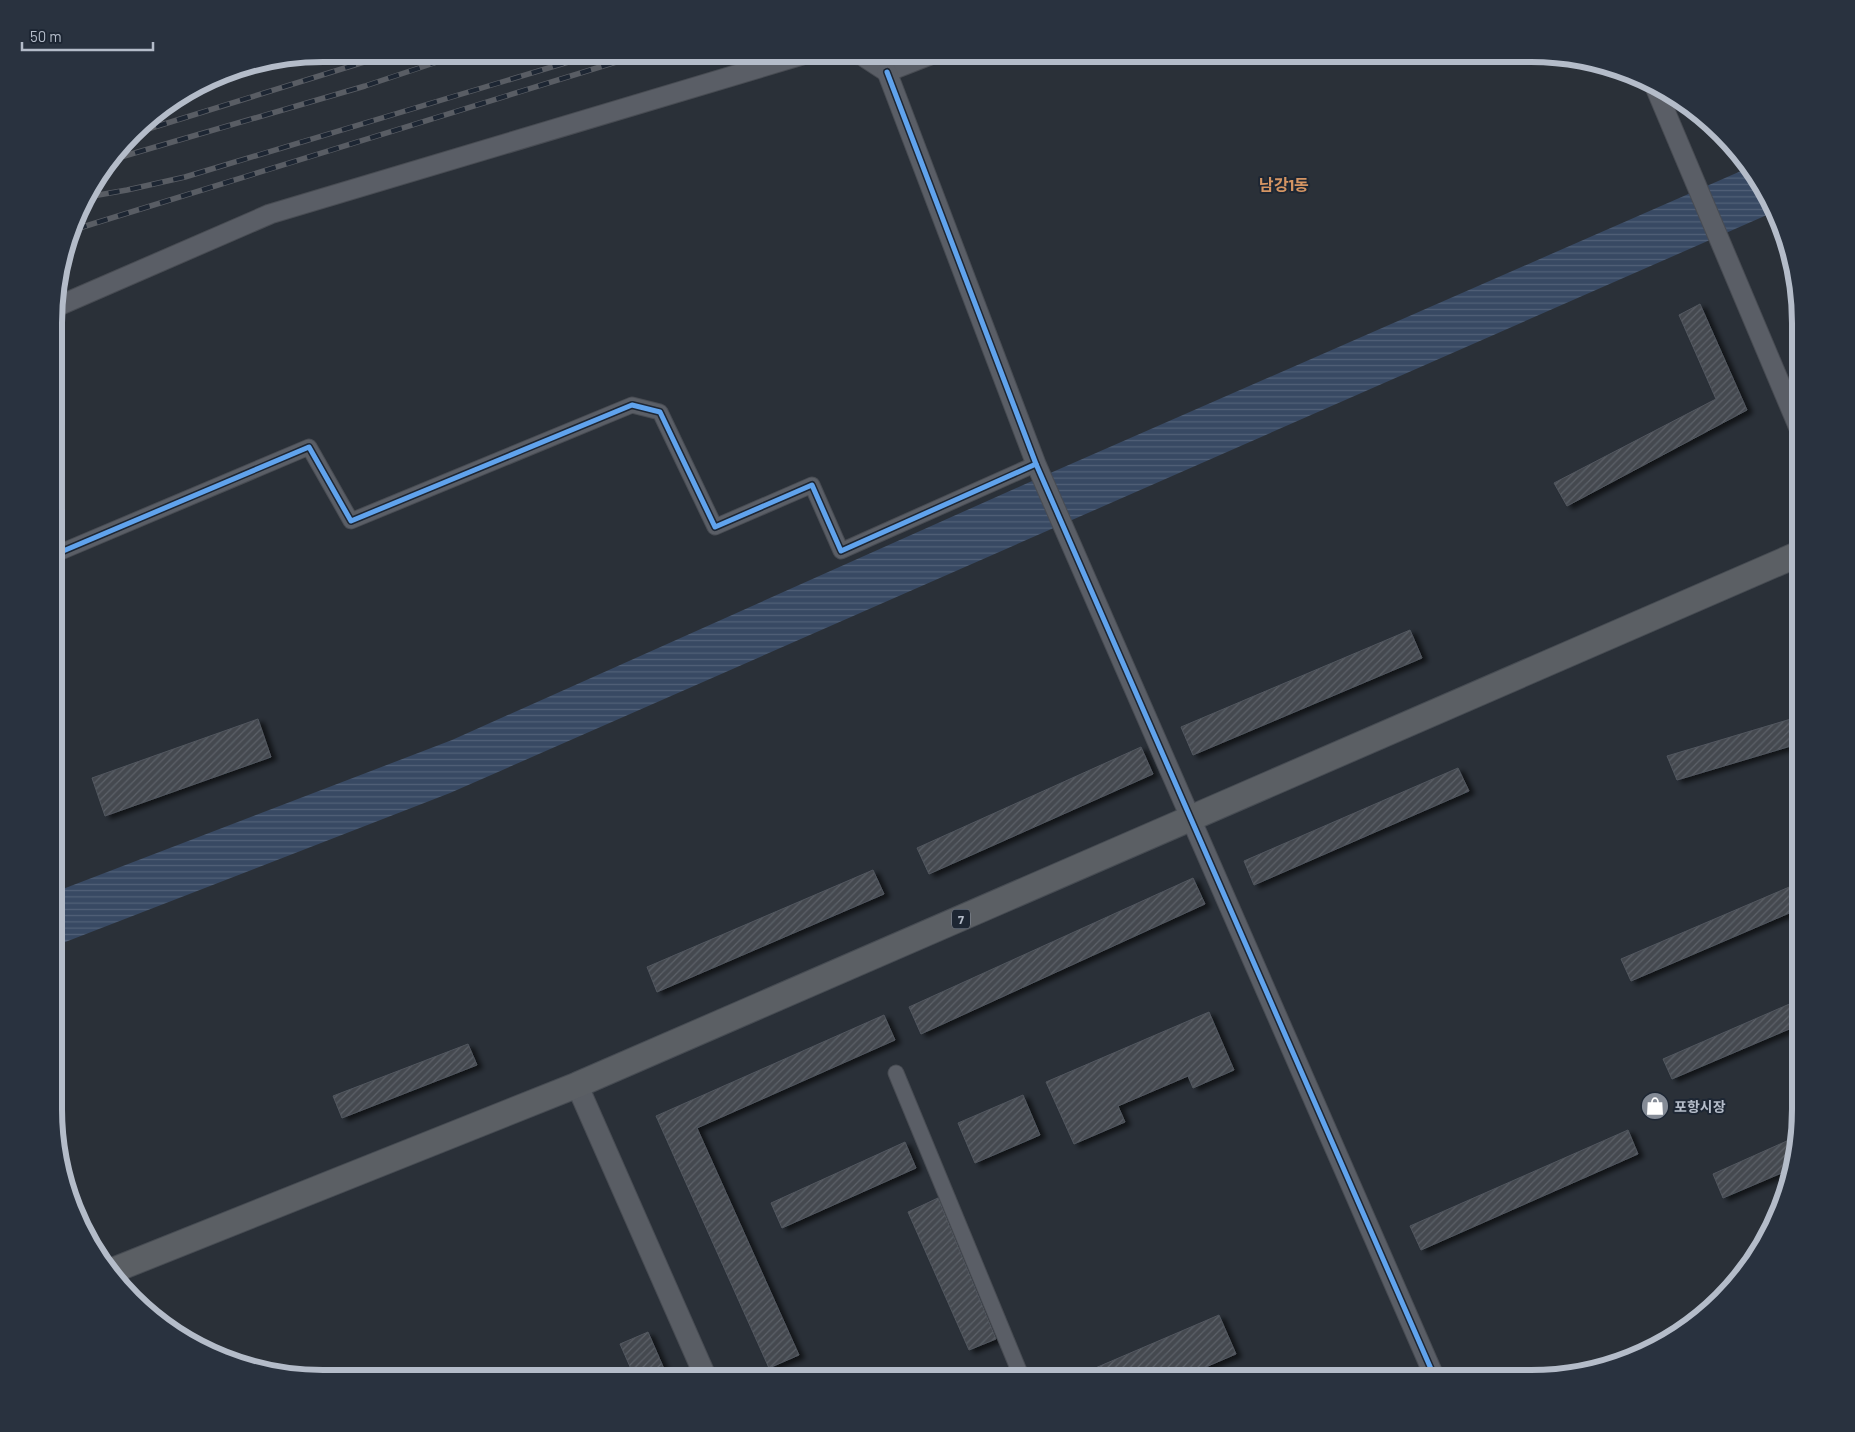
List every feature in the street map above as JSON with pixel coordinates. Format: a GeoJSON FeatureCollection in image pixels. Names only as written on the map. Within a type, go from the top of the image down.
{"type":"FeatureCollection","features":[{"type":"Feature","properties":{"kind":"highway","name":"7"},"geometry":{"type":"LineString","coordinates":[[118,1268],[576,1085],[1793,557]]}},
{"type":"Feature","properties":{"kind":"main road"},"geometry":{"type":"LineString","coordinates":[[576,1085],[702,1370]]}},
{"type":"Feature","properties":{"kind":"street"},"geometry":{"type":"LineString","coordinates":[[63,304],[270,214],[779,62]]}},
{"type":"Feature","properties":{"kind":"street"},"geometry":{"type":"LineString","coordinates":[[872,62],[887,72],[1036,464],[1431,1370]]}},
{"type":"Feature","properties":{"kind":"street"},"geometry":{"type":"LineString","coordinates":[[887,72],[913,62]]}},
{"type":"Feature","properties":{"kind":"street"},"geometry":{"type":"LineString","coordinates":[[1659,96],[1793,414]]}},
{"type":"Feature","properties":{"kind":"street"},"geometry":{"type":"LineString","coordinates":[[62,551],[309,447],[351,521],[632,405],[660,412],[715,528],[812,485],[841,551],[1036,464]]}},
{"type":"Feature","properties":{"kind":"street"},"geometry":{"type":"LineString","coordinates":[[896,1073],[1019,1370]]}},
{"type":"Feature","properties":{"kind":"water"},"geometry":{"type":"Polygon","coordinates":[[[1739,166],[1769,214],[450,793],[62,943],[62,889],[452,740],[1032,481],[1741,171],[1739,166]]]}},
{"type":"Feature","properties":{"kind":"building"},"geometry":{"type":"Polygon","coordinates":[[[1700,304],[1747,410],[1567,506],[1554,483],[1716,399],[1679,315],[1700,304]]]}},
{"type":"Feature","properties":{"kind":"building"},"geometry":{"type":"Polygon","coordinates":[[[1410,630],[1422,658],[1193,755],[1181,727],[1410,630]]]}},
{"type":"Feature","properties":{"kind":"building"},"geometry":{"type":"Polygon","coordinates":[[[1793,718],[1793,745],[1677,780],[1667,756],[1793,718]]]}},
{"type":"Feature","properties":{"kind":"building"},"geometry":{"type":"Polygon","coordinates":[[[258,719],[271,757],[105,816],[92,778],[258,719]]]}},
{"type":"Feature","properties":{"kind":"building"},"geometry":{"type":"Polygon","coordinates":[[[1141,747],[1153,774],[929,874],[917,848],[1141,747]]]}},
{"type":"Feature","properties":{"kind":"building"},"geometry":{"type":"Polygon","coordinates":[[[1458,768],[1469,791],[1254,885],[1244,861],[1458,768]]]}},
{"type":"Feature","properties":{"kind":"building"},"geometry":{"type":"Polygon","coordinates":[[[873,870],[884,894],[657,992],[647,967],[873,870]]]}},
{"type":"Feature","properties":{"kind":"building"},"geometry":{"type":"Polygon","coordinates":[[[1193,878],[1205,904],[921,1034],[909,1007],[1193,878]]]}},
{"type":"Feature","properties":{"kind":"building"},"geometry":{"type":"Polygon","coordinates":[[[1793,885],[1793,911],[1631,981],[1621,959],[1793,885]]]}},
{"type":"Feature","properties":{"kind":"building"},"geometry":{"type":"Polygon","coordinates":[[[1793,1002],[1793,1027],[1672,1079],[1663,1059],[1793,1002]]]}},
{"type":"Feature","properties":{"kind":"building"},"geometry":{"type":"Polygon","coordinates":[[[1209,1012],[1234,1070],[1193,1088],[1188,1076],[1118,1106],[1125,1122],[1074,1144],[1046,1082],[1209,1012]]]}},
{"type":"Feature","properties":{"kind":"building"},"geometry":{"type":"Polygon","coordinates":[[[884,1015],[895,1040],[697,1128],[799,1355],[769,1368],[656,1116],[884,1015]]]}},
{"type":"Feature","properties":{"kind":"building"},"geometry":{"type":"Polygon","coordinates":[[[468,1044],[477,1065],[342,1118],[333,1096],[468,1044]]]}},
{"type":"Feature","properties":{"kind":"building"},"geometry":{"type":"Polygon","coordinates":[[[1023,1095],[1040,1135],[975,1163],[958,1123],[1023,1095]]]}},
{"type":"Feature","properties":{"kind":"building"},"geometry":{"type":"Polygon","coordinates":[[[1628,1130],[1638,1154],[1421,1250],[1410,1226],[1628,1130]]]}},
{"type":"Feature","properties":{"kind":"building"},"geometry":{"type":"Polygon","coordinates":[[[1790,1139],[1785,1172],[1723,1198],[1713,1174],[1790,1139]]]}},
{"type":"Feature","properties":{"kind":"building"},"geometry":{"type":"Polygon","coordinates":[[[905,1142],[916,1168],[782,1228],[771,1203],[905,1142]]]}},
{"type":"Feature","properties":{"kind":"building"},"geometry":{"type":"Polygon","coordinates":[[[938,1198],[996,1339],[969,1350],[908,1212],[938,1198]]]}},
{"type":"Feature","properties":{"kind":"building"},"geometry":{"type":"Polygon","coordinates":[[[1219,1315],[1236,1354],[1199,1370],[1091,1370],[1219,1315]]]}},
{"type":"Feature","properties":{"kind":"building"},"geometry":{"type":"Polygon","coordinates":[[[648,1332],[665,1370],[631,1370],[620,1344],[648,1332]]]}},
{"type":"Feature","properties":{"kind":"railway"},"geometry":{"type":"LineString","coordinates":[[151,128],[364,62]]}},
{"type":"Feature","properties":{"kind":"railway"},"geometry":{"type":"LineString","coordinates":[[124,156],[365,86],[437,62]]}},
{"type":"Feature","properties":{"kind":"railway"},"geometry":{"type":"LineString","coordinates":[[97,195],[185,177],[568,62]]}},
{"type":"Feature","properties":{"kind":"railway"},"geometry":{"type":"LineString","coordinates":[[81,228],[616,62]]}},
{"type":"Feature","properties":{"kind":"cycle path"},"geometry":{"type":"LineString","coordinates":[[887,72],[1036,464],[1432,1370]]}},
{"type":"Feature","properties":{"kind":"cycle path"},"geometry":{"type":"LineString","coordinates":[[62,551],[309,447],[351,521],[632,405],[660,412],[715,527],[812,485],[841,551],[1036,464]]}},
{"type":"Feature","properties":{"kind":"place","name":"포항시장"},"geometry":{"type":"Point","coordinates":[1655,1106]}},
{"type":"Feature","properties":{"kind":"district","name":"남강1동"},"geometry":{"type":"Point","coordinates":[1284,184]}}]}
